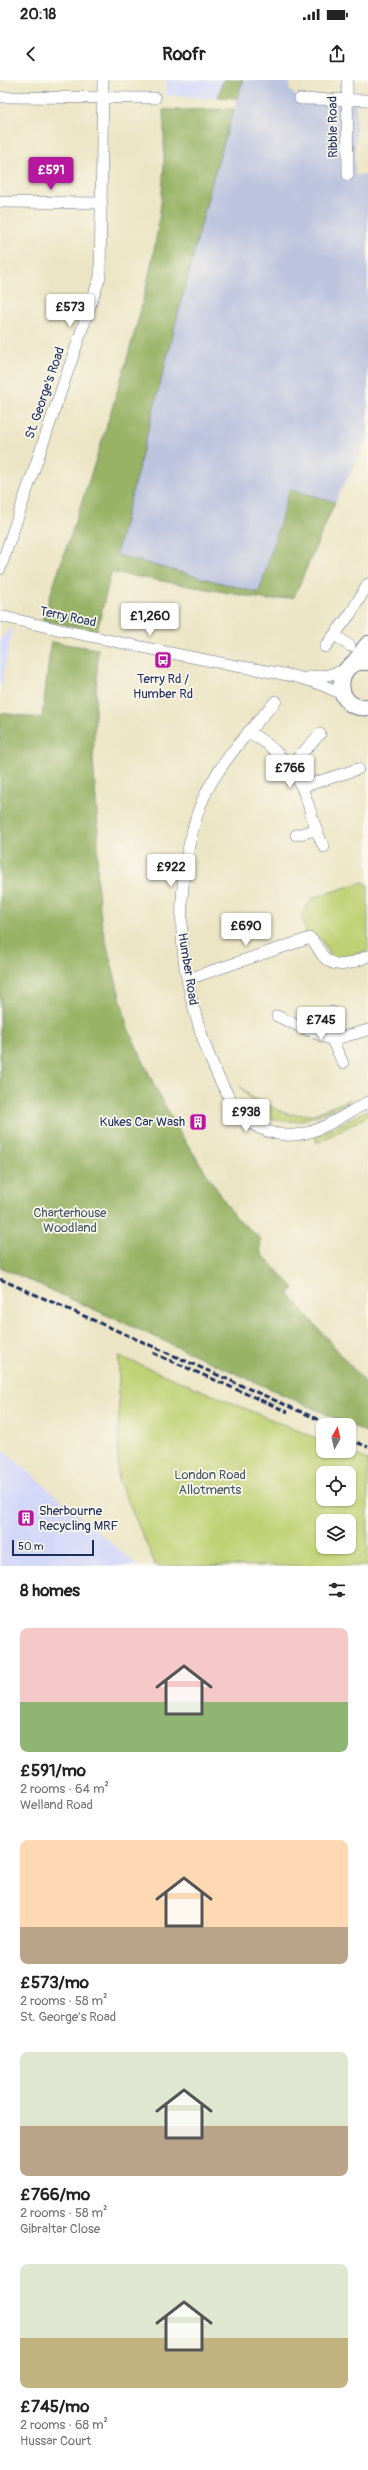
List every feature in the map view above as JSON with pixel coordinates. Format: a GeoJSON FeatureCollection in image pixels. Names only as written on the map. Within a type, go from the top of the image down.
{"type":"FeatureCollection","features":[{"type":"Feature","properties":{"kind":"main road"},"geometry":{"type":"LineString","coordinates":[[368,644],[356,665],[340,681],[343,695],[352,704],[368,707]]}},
{"type":"Feature","properties":{"kind":"street","name":"St. George's Road"},"geometry":{"type":"LineString","coordinates":[[0,569],[100,277],[103,80]]}},
{"type":"Feature","properties":{"kind":"street","name":"Ribble Road"},"geometry":{"type":"LineString","coordinates":[[347,80],[348,175]]}},
{"type":"Feature","properties":{"kind":"street"},"geometry":{"type":"LineString","coordinates":[[0,97],[155,98]]}},
{"type":"Feature","properties":{"kind":"street"},"geometry":{"type":"LineString","coordinates":[[300,99],[368,100]]}},
{"type":"Feature","properties":{"kind":"street"},"geometry":{"type":"LineString","coordinates":[[0,202],[102,203]]}},
{"type":"Feature","properties":{"kind":"street"},"geometry":{"type":"LineString","coordinates":[[325,647],[335,635],[368,584]]}},
{"type":"Feature","properties":{"kind":"street","name":"Terry Road"},"geometry":{"type":"LineString","coordinates":[[0,616],[227,664],[296,676],[323,684],[343,695]]}},
{"type":"Feature","properties":{"kind":"street"},"geometry":{"type":"LineString","coordinates":[[335,635],[350,646]]}},
{"type":"Feature","properties":{"kind":"street","name":"Terry Road"},"geometry":{"type":"LineString","coordinates":[[296,676],[328,675],[356,665]]}},
{"type":"Feature","properties":{"kind":"street","name":"Humber Road"},"geometry":{"type":"LineString","coordinates":[[276,701],[248,732],[216,777],[198,810],[184,859],[182,935],[191,1000],[201,1033],[222,1081],[240,1113],[259,1128],[286,1135],[302,1135],[314,1131],[368,1102]]}},
{"type":"Feature","properties":{"kind":"street"},"geometry":{"type":"LineString","coordinates":[[248,732],[260,738],[290,766],[302,787],[315,830],[324,847]]}},
{"type":"Feature","properties":{"kind":"street"},"geometry":{"type":"LineString","coordinates":[[290,766],[320,734]]}},
{"type":"Feature","properties":{"kind":"street"},"geometry":{"type":"LineString","coordinates":[[302,787],[358,769]]}},
{"type":"Feature","properties":{"kind":"street"},"geometry":{"type":"LineString","coordinates":[[296,835],[315,830]]}},
{"type":"Feature","properties":{"kind":"street"},"geometry":{"type":"LineString","coordinates":[[188,978],[310,938],[322,956],[330,963],[338,966],[368,956]]}},
{"type":"Feature","properties":{"kind":"street"},"geometry":{"type":"LineString","coordinates":[[332,1012],[332,1040],[343,1063]]}},
{"type":"Feature","properties":{"kind":"street"},"geometry":{"type":"LineString","coordinates":[[277,1016],[332,1040],[368,1030]]}},
{"type":"Feature","properties":{"kind":"shaded area"},"geometry":{"type":"Polygon","coordinates":[[[166,80],[223,80],[218,97],[208,98],[166,95],[166,80]]]}},
{"type":"Feature","properties":{"kind":"shaded area"},"geometry":{"type":"Polygon","coordinates":[[[243,80],[290,80],[290,90],[297,97],[356,100],[355,175],[368,175],[368,439],[335,502],[289,489],[259,593],[116,555],[213,178],[243,80]]]}},
{"type":"Feature","properties":{"kind":"shaded area"},"geometry":{"type":"Polygon","coordinates":[[[13,628],[0,689],[0,639],[13,628]]]}},
{"type":"Feature","properties":{"kind":"shaded area"},"geometry":{"type":"Polygon","coordinates":[[[3,1450],[138,1566],[0,1566],[0,1453],[3,1450]]]}},
{"type":"Feature","properties":{"kind":"green space"},"geometry":{"type":"Polygon","coordinates":[[[223,80],[243,80],[237,98],[218,97],[223,80]]]}},
{"type":"Feature","properties":{"kind":"green space"},"geometry":{"type":"Polygon","coordinates":[[[234,109],[213,178],[116,555],[259,593],[290,489],[335,502],[294,597],[269,600],[111,572],[97,631],[42,620],[108,421],[128,357],[146,288],[154,253],[163,183],[163,110],[234,109]]]}},
{"type":"Feature","properties":{"kind":"green space","name":"Charterhouse Woodland"},"geometry":{"type":"Polygon","coordinates":[[[51,642],[98,649],[93,759],[98,828],[97,883],[102,926],[128,1028],[157,1091],[182,1136],[235,1217],[260,1238],[261,1254],[294,1288],[288,1293],[368,1386],[368,1433],[356,1428],[356,1418],[335,1418],[0,1267],[0,713],[42,718],[51,642]]]}},
{"type":"Feature","properties":{"kind":"green space"},"geometry":{"type":"Polygon","coordinates":[[[363,882],[368,885],[368,951],[335,959],[332,958],[321,938],[307,937],[301,914],[313,898],[363,882]]]}},
{"type":"Feature","properties":{"kind":"green space"},"geometry":{"type":"Polygon","coordinates":[[[240,1086],[251,1097],[287,1114],[311,1115],[351,1099],[343,1105],[312,1117],[288,1121],[278,1120],[268,1116],[259,1109],[240,1086]]]}},
{"type":"Feature","properties":{"kind":"green space"},"geometry":{"type":"Polygon","coordinates":[[[368,1110],[368,1116],[317,1143],[315,1137],[368,1110]]]}},
{"type":"Feature","properties":{"kind":"green space","name":"London Road Allotments"},"geometry":{"type":"Polygon","coordinates":[[[119,1356],[316,1438],[316,1458],[356,1458],[356,1455],[368,1460],[368,1566],[156,1566],[118,1479],[119,1356]]]}},
{"type":"Feature","properties":{"kind":"railway"},"geometry":{"type":"LineString","coordinates":[[0,1279],[316,1418]]}},
{"type":"Feature","properties":{"kind":"railway"},"geometry":{"type":"LineString","coordinates":[[153,1353],[288,1412]]}},
{"type":"Feature","properties":{"kind":"railway"},"geometry":{"type":"LineString","coordinates":[[356,1442],[368,1447]]}},
{"type":"Feature","properties":{"kind":"place","name":"Terry Rd / Humber Rd"},"geometry":{"type":"Point","coordinates":[163,660]}},
{"type":"Feature","properties":{"kind":"place","name":"Kukes Car Wash"},"geometry":{"type":"Point","coordinates":[198,1122]}},
{"type":"Feature","properties":{"kind":"place","name":"Sherbourne Recycling MRF"},"geometry":{"type":"Point","coordinates":[26,1518]}}]}
